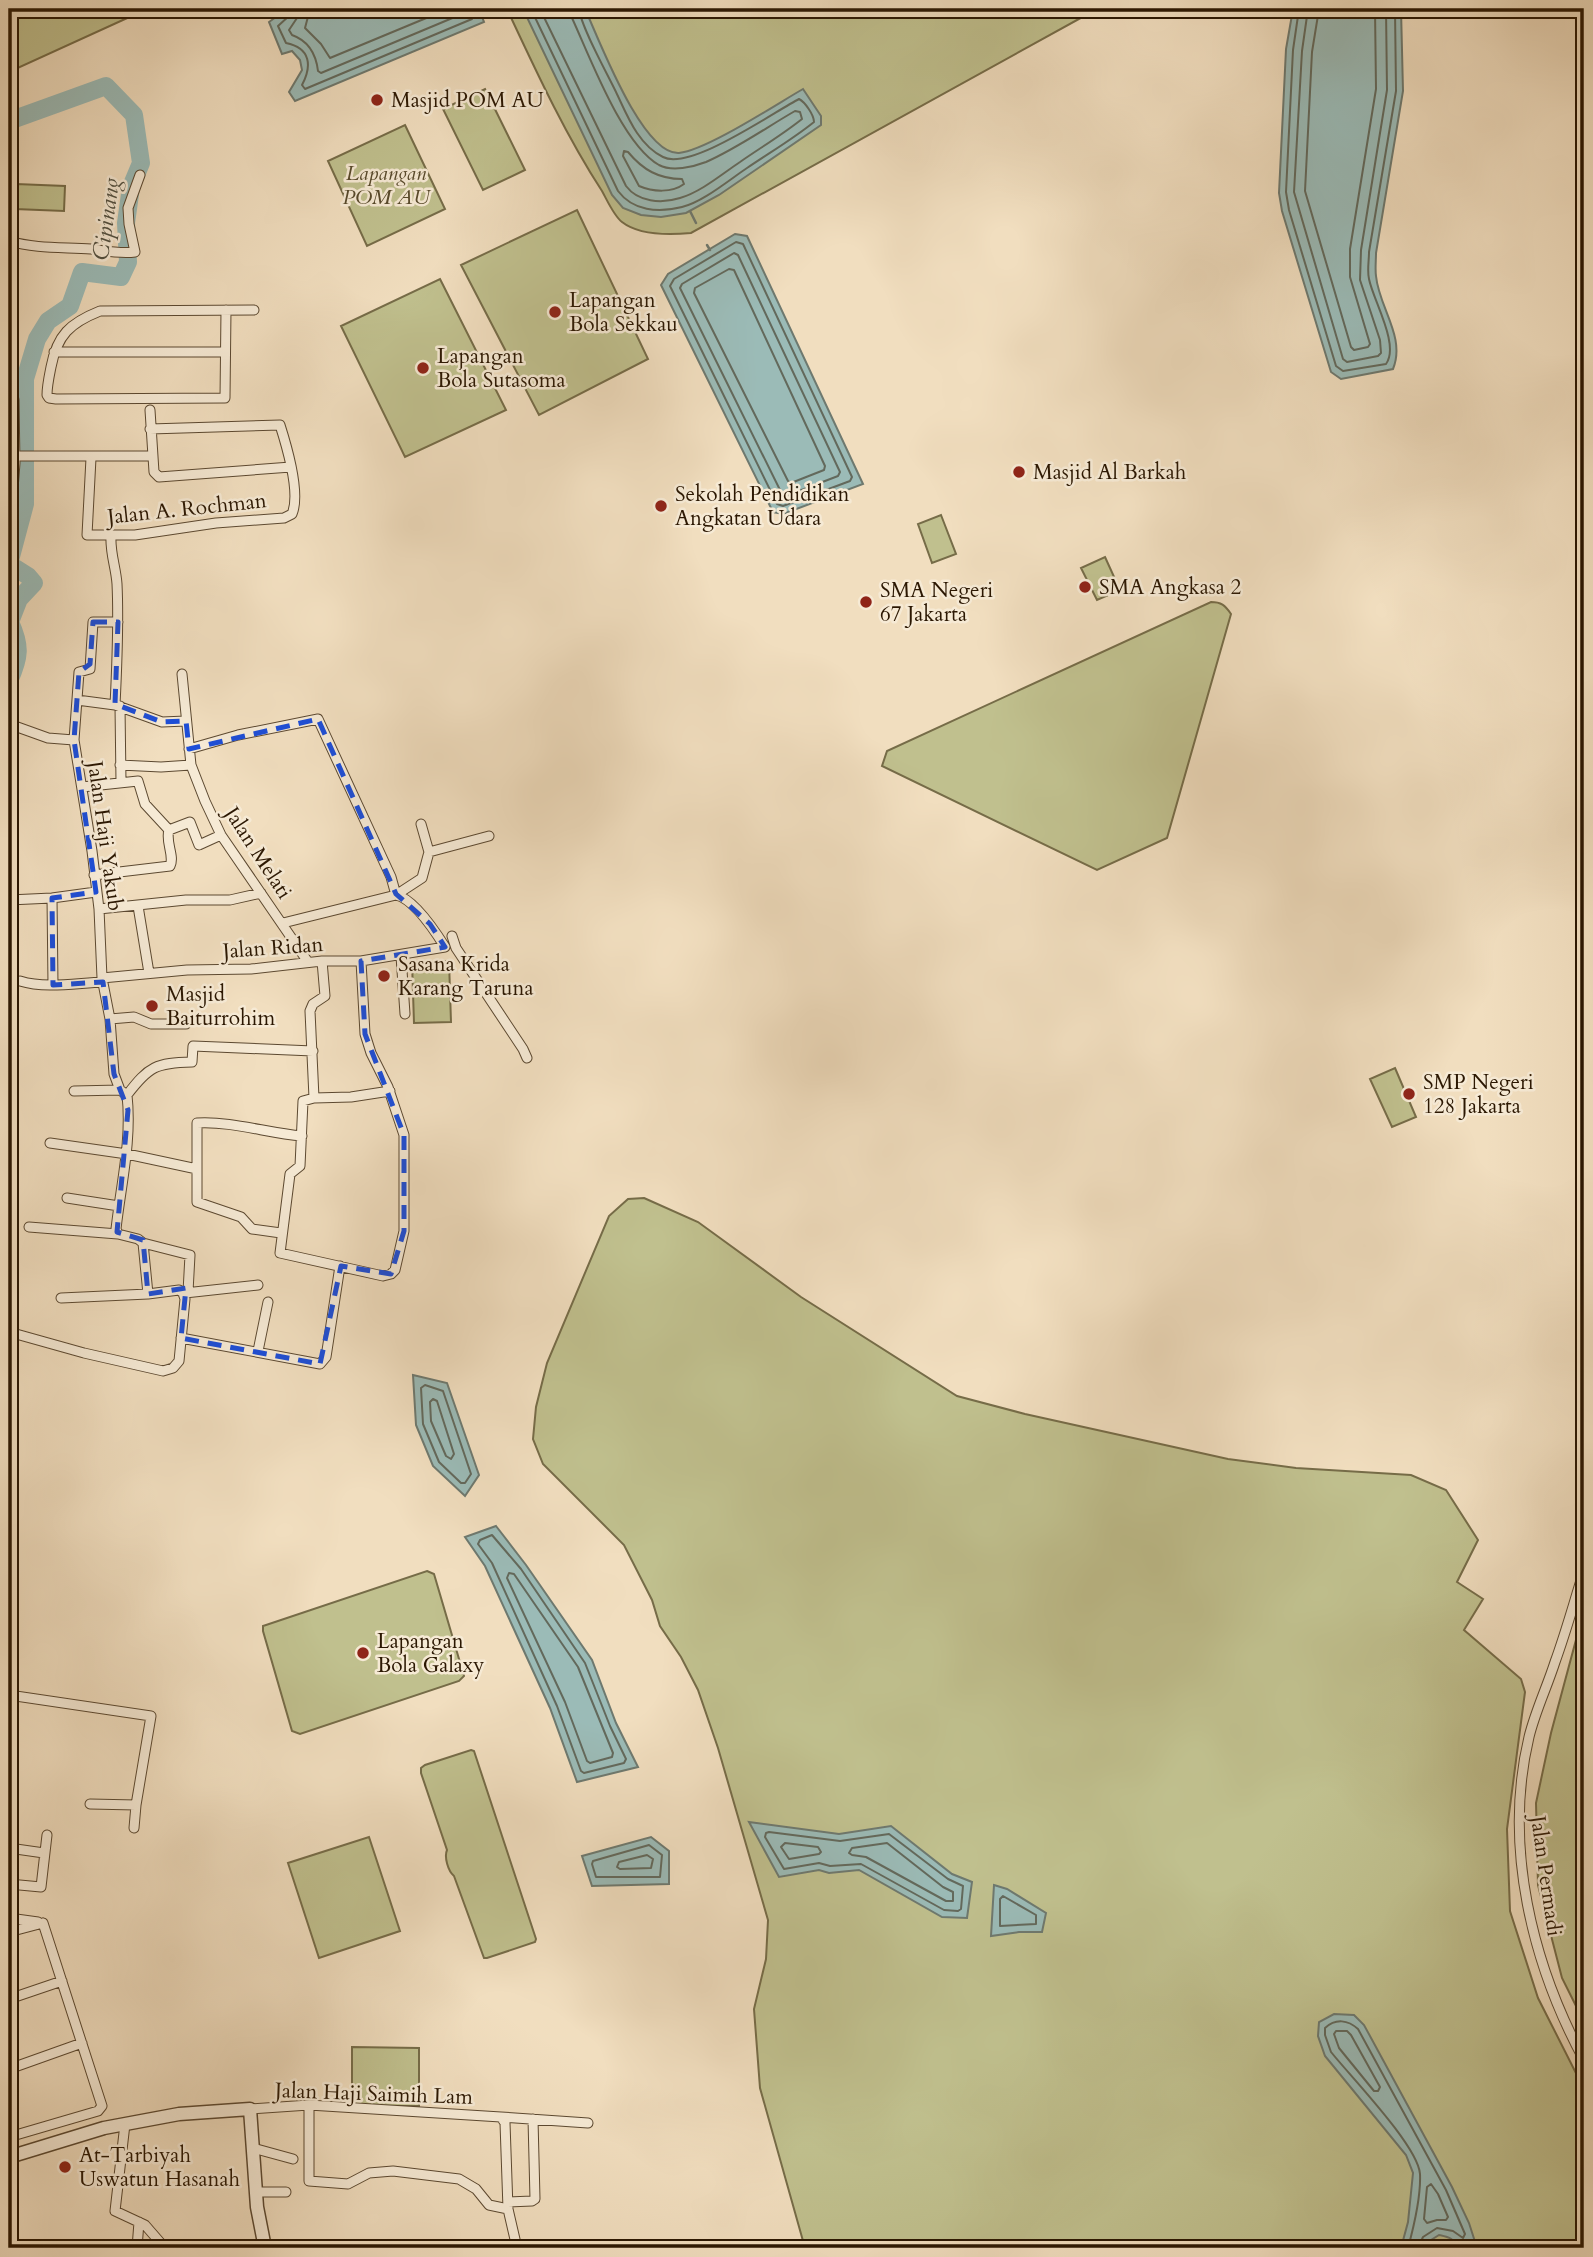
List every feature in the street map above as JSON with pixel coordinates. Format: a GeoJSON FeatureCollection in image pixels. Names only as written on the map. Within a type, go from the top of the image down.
{"type":"FeatureCollection","features":[{"type":"Feature","properties":{"kind":"street"},"geometry":{"type":"LineString","coordinates":[[9,241],[32,246],[116,254],[135,252],[128,208],[140,176]]}},
{"type":"Feature","properties":{"kind":"street"},"geometry":{"type":"LineString","coordinates":[[226,310],[225,397],[49,398],[46,393],[54,352],[68,329],[100,311],[226,310],[254,310]]}},
{"type":"Feature","properties":{"kind":"street"},"geometry":{"type":"LineString","coordinates":[[54,352],[225,352]]}},
{"type":"Feature","properties":{"kind":"street"},"geometry":{"type":"LineString","coordinates":[[9,399],[13,400],[14,456],[9,533]]}},
{"type":"Feature","properties":{"kind":"street"},"geometry":{"type":"LineString","coordinates":[[150,410],[150,429],[155,472],[159,477],[291,467],[282,428],[277,424],[150,429]]}},
{"type":"Feature","properties":{"kind":"street"},"geometry":{"type":"LineString","coordinates":[[14,456],[153,456]]}},
{"type":"Feature","properties":{"kind":"street","name":"Jalan A. Rochman"},"geometry":{"type":"LineString","coordinates":[[91,458],[87,536],[111,539],[284,518],[292,514],[294,506],[291,467]]}},
{"type":"Feature","properties":{"kind":"street"},"geometry":{"type":"LineString","coordinates":[[111,539],[117,581],[121,782]]}},
{"type":"Feature","properties":{"kind":"street","name":"Jalan Haji Yakub"},"geometry":{"type":"LineString","coordinates":[[118,621],[93,621],[90,669],[79,672],[74,740],[99,908],[103,980],[110,1019],[114,1074],[123,1093],[129,1122],[116,1229],[118,1234]]}},
{"type":"Feature","properties":{"kind":"street","name":"Jalan Melati"},"geometry":{"type":"LineString","coordinates":[[182,674],[191,765],[221,835],[309,962]]}},
{"type":"Feature","properties":{"kind":"street"},"geometry":{"type":"LineString","coordinates":[[77,700],[118,706],[162,722],[186,721]]}},
{"type":"Feature","properties":{"kind":"street"},"geometry":{"type":"LineString","coordinates":[[189,749],[318,719],[391,877],[396,895]]}},
{"type":"Feature","properties":{"kind":"street"},"geometry":{"type":"LineString","coordinates":[[9,724],[40,736],[74,740]]}},
{"type":"Feature","properties":{"kind":"street"},"geometry":{"type":"LineString","coordinates":[[120,765],[191,765]]}},
{"type":"Feature","properties":{"kind":"street"},"geometry":{"type":"LineString","coordinates":[[82,787],[139,782],[147,807],[169,830],[168,842],[172,861],[170,866],[156,870],[94,874]]}},
{"type":"Feature","properties":{"kind":"street"},"geometry":{"type":"LineString","coordinates":[[169,830],[190,822],[199,845],[221,835]]}},
{"type":"Feature","properties":{"kind":"street"},"geometry":{"type":"LineString","coordinates":[[284,923],[396,895],[422,878],[429,852],[421,824]]}},
{"type":"Feature","properties":{"kind":"street"},"geometry":{"type":"LineString","coordinates":[[429,852],[489,836]]}},
{"type":"Feature","properties":{"kind":"street"},"geometry":{"type":"LineString","coordinates":[[9,900],[96,892]]}},
{"type":"Feature","properties":{"kind":"street"},"geometry":{"type":"LineString","coordinates":[[99,908],[186,900],[230,900],[261,893]]}},
{"type":"Feature","properties":{"kind":"street","name":"Jalan Ridan"},"geometry":{"type":"LineString","coordinates":[[20,981],[53,985],[149,973],[251,969],[321,961],[360,961],[445,947],[430,924],[404,898],[396,895]]}},
{"type":"Feature","properties":{"kind":"street"},"geometry":{"type":"LineString","coordinates":[[52,898],[53,985]]}},
{"type":"Feature","properties":{"kind":"street"},"geometry":{"type":"LineString","coordinates":[[138,906],[149,973]]}},
{"type":"Feature","properties":{"kind":"street"},"geometry":{"type":"LineString","coordinates":[[452,936],[456,948],[527,1058]]}},
{"type":"Feature","properties":{"kind":"street"},"geometry":{"type":"LineString","coordinates":[[401,956],[405,1014]]}},
{"type":"Feature","properties":{"kind":"street"},"geometry":{"type":"LineString","coordinates":[[314,1098],[310,1008],[325,996],[321,961]]}},
{"type":"Feature","properties":{"kind":"street"},"geometry":{"type":"LineString","coordinates":[[360,961],[365,1034],[390,1091],[404,1135],[404,1231],[395,1270],[391,1275],[383,1276],[281,1255],[281,1233],[290,1174],[300,1166],[303,1101],[390,1091]]}},
{"type":"Feature","properties":{"kind":"street"},"geometry":{"type":"LineString","coordinates":[[110,1019],[134,1017],[150,1024],[186,1024]]}},
{"type":"Feature","properties":{"kind":"street"},"geometry":{"type":"LineString","coordinates":[[74,1091],[123,1093],[153,1067],[166,1063],[192,1062],[194,1046],[313,1051]]}},
{"type":"Feature","properties":{"kind":"street"},"geometry":{"type":"LineString","coordinates":[[281,1233],[252,1229],[241,1217],[197,1202],[197,1123],[213,1122],[302,1136]]}},
{"type":"Feature","properties":{"kind":"street"},"geometry":{"type":"LineString","coordinates":[[50,1143],[127,1154],[197,1169]]}},
{"type":"Feature","properties":{"kind":"street"},"geometry":{"type":"LineString","coordinates":[[66,1198],[119,1206]]}},
{"type":"Feature","properties":{"kind":"street"},"geometry":{"type":"LineString","coordinates":[[9,1332],[83,1353],[168,1370],[179,1361],[190,1255],[118,1234],[29,1227]]}},
{"type":"Feature","properties":{"kind":"street"},"geometry":{"type":"LineString","coordinates":[[143,1243],[148,1294]]}},
{"type":"Feature","properties":{"kind":"street"},"geometry":{"type":"LineString","coordinates":[[181,1338],[320,1364],[326,1357],[340,1266]]}},
{"type":"Feature","properties":{"kind":"street"},"geometry":{"type":"LineString","coordinates":[[61,1297],[148,1294],[179,1290],[186,1293],[258,1285]]}},
{"type":"Feature","properties":{"kind":"street"},"geometry":{"type":"LineString","coordinates":[[258,1351],[268,1302]]}},
{"type":"Feature","properties":{"kind":"street","name":"Jalan Permadi"},"geometry":{"type":"LineString","coordinates":[[1584,1571],[1529,1737],[1518,1811],[1521,1857],[1541,1962],[1553,1997],[1584,2060]]}},
{"type":"Feature","properties":{"kind":"street"},"geometry":{"type":"LineString","coordinates":[[9,1695],[151,1716],[134,1828]]}},
{"type":"Feature","properties":{"kind":"street"},"geometry":{"type":"LineString","coordinates":[[90,1804],[136,1805]]}},
{"type":"Feature","properties":{"kind":"street"},"geometry":{"type":"LineString","coordinates":[[9,1884],[41,1887],[47,1835]]}},
{"type":"Feature","properties":{"kind":"street"},"geometry":{"type":"LineString","coordinates":[[9,1848],[44,1853]]}},
{"type":"Feature","properties":{"kind":"street"},"geometry":{"type":"LineString","coordinates":[[9,1918],[43,1923]]}},
{"type":"Feature","properties":{"kind":"street"},"geometry":{"type":"LineString","coordinates":[[9,1932],[43,1923]]}},
{"type":"Feature","properties":{"kind":"street"},"geometry":{"type":"LineString","coordinates":[[9,2137],[97,2110],[102,2106],[43,1923]]}},
{"type":"Feature","properties":{"kind":"street"},"geometry":{"type":"LineString","coordinates":[[9,1999],[62,1981]]}},
{"type":"Feature","properties":{"kind":"street"},"geometry":{"type":"LineString","coordinates":[[9,2069],[82,2043]]}},
{"type":"Feature","properties":{"kind":"street"},"geometry":{"type":"LineString","coordinates":[[309,2105],[309,2181],[348,2185],[362,2176],[381,2171],[459,2179],[477,2189],[489,2205],[508,2206],[535,2199],[533,2119]]}},
{"type":"Feature","properties":{"kind":"street","name":"Jalan Haji Saimih Lam"},"geometry":{"type":"LineString","coordinates":[[250,2109],[309,2105],[588,2123]]}},
{"type":"Feature","properties":{"kind":"street"},"geometry":{"type":"LineString","coordinates":[[9,2156],[104,2128],[179,2114],[250,2109],[256,2192],[265,2248]]}},
{"type":"Feature","properties":{"kind":"street"},"geometry":{"type":"LineString","coordinates":[[499,2117],[506,2123],[508,2206],[517,2248]]}},
{"type":"Feature","properties":{"kind":"street"},"geometry":{"type":"LineString","coordinates":[[125,2124],[115,2211],[150,2230],[165,2248]]}},
{"type":"Feature","properties":{"kind":"street"},"geometry":{"type":"LineString","coordinates":[[253,2148],[293,2159]]}},
{"type":"Feature","properties":{"kind":"street"},"geometry":{"type":"LineString","coordinates":[[256,2192],[286,2192]]}},
{"type":"Feature","properties":{"kind":"street"},"geometry":{"type":"LineString","coordinates":[[136,2248],[139,2222]]}},
{"type":"Feature","properties":{"kind":"highlighted area"},"geometry":{"type":"Polygon","coordinates":[[[93,622],[118,622],[115,704],[162,722],[186,721],[189,749],[318,719],[396,894],[430,924],[445,947],[361,961],[365,1034],[404,1135],[404,1231],[391,1274],[341,1266],[320,1364],[181,1338],[186,1288],[148,1294],[143,1240],[117,1232],[128,1110],[114,1074],[103,982],[53,985],[52,898],[96,892],[74,740],[79,672],[90,664],[93,622]]]}},
{"type":"Feature","properties":{"kind":"green space"},"geometry":{"type":"Polygon","coordinates":[[[38,9],[147,9],[9,72],[9,22],[38,9]]]}},
{"type":"Feature","properties":{"kind":"green space"},"geometry":{"type":"Polygon","coordinates":[[[507,9],[1097,9],[691,233],[674,234],[637,230],[616,216],[563,125],[507,9]]]}},
{"type":"Feature","properties":{"kind":"green space"},"geometry":{"type":"Polygon","coordinates":[[[485,89],[525,170],[483,190],[443,109],[485,89]]]}},
{"type":"Feature","properties":{"kind":"green space","name":"Lapangan POM AU"},"geometry":{"type":"Polygon","coordinates":[[[405,125],[445,209],[367,246],[328,161],[405,125]]]}},
{"type":"Feature","properties":{"kind":"green space"},"geometry":{"type":"Polygon","coordinates":[[[16,184],[65,186],[64,211],[15,209],[16,184]]]}},
{"type":"Feature","properties":{"kind":"green space","name":"Lapangan Bola Sekkau"},"geometry":{"type":"Polygon","coordinates":[[[577,210],[648,359],[539,415],[461,265],[577,210]]]}},
{"type":"Feature","properties":{"kind":"green space","name":"Lapangan Bola Sutasoma"},"geometry":{"type":"Polygon","coordinates":[[[440,279],[506,410],[405,457],[341,326],[440,279]]]}},
{"type":"Feature","properties":{"kind":"green space"},"geometry":{"type":"Polygon","coordinates":[[[941,515],[956,554],[932,563],[918,524],[941,515]]]}},
{"type":"Feature","properties":{"kind":"green space"},"geometry":{"type":"Polygon","coordinates":[[[1105,557],[1120,590],[1097,600],[1081,568],[1105,557]]]}},
{"type":"Feature","properties":{"kind":"green space"},"geometry":{"type":"Polygon","coordinates":[[[1211,602],[1227,608],[1231,614],[1167,838],[1097,870],[882,766],[887,751],[1211,602]]]}},
{"type":"Feature","properties":{"kind":"green space"},"geometry":{"type":"Polygon","coordinates":[[[449,961],[451,1022],[414,1023],[412,962],[449,961]]]}},
{"type":"Feature","properties":{"kind":"green space"},"geometry":{"type":"Polygon","coordinates":[[[1395,1068],[1416,1117],[1392,1127],[1370,1079],[1395,1068]]]}},
{"type":"Feature","properties":{"kind":"green space"},"geometry":{"type":"Polygon","coordinates":[[[644,1198],[698,1222],[801,1297],[957,1396],[1025,1414],[1228,1459],[1296,1468],[1411,1475],[1446,1490],[1478,1540],[1457,1582],[1483,1599],[1464,1630],[1521,1679],[1525,1692],[1507,1829],[1510,1911],[1538,1998],[1584,2089],[1584,2248],[805,2248],[760,2088],[754,2009],[766,1959],[768,1920],[718,1748],[698,1690],[681,1657],[660,1626],[652,1600],[624,1545],[543,1464],[533,1439],[536,1407],[547,1363],[609,1216],[628,1199],[644,1198]]]}},
{"type":"Feature","properties":{"kind":"green space","name":"Lapangan Bola Galaxy"},"geometry":{"type":"Polygon","coordinates":[[[427,1571],[434,1574],[464,1676],[459,1681],[300,1734],[292,1731],[263,1626],[427,1571]]]}},
{"type":"Feature","properties":{"kind":"green space"},"geometry":{"type":"Polygon","coordinates":[[[1584,1610],[1584,2022],[1562,1978],[1538,1885],[1536,1803],[1551,1733],[1584,1610]]]}},
{"type":"Feature","properties":{"kind":"green space"},"geometry":{"type":"Polygon","coordinates":[[[474,1751],[536,1939],[535,1942],[487,1958],[484,1958],[454,1876],[448,1867],[447,1850],[421,1773],[421,1768],[425,1765],[474,1751]]]}},
{"type":"Feature","properties":{"kind":"green space"},"geometry":{"type":"Polygon","coordinates":[[[369,1837],[400,1931],[319,1958],[288,1863],[369,1837]]]}},
{"type":"Feature","properties":{"kind":"green space"},"geometry":{"type":"Polygon","coordinates":[[[352,2047],[419,2048],[419,2106],[352,2106],[352,2047]]]}},
{"type":"Feature","properties":{"kind":"water"},"geometry":{"type":"Polygon","coordinates":[[[287,9],[479,9],[484,22],[295,101],[289,92],[302,70],[300,60],[292,51],[282,54],[269,22],[287,9]]]}},
{"type":"Feature","properties":{"kind":"water"},"geometry":{"type":"Polygon","coordinates":[[[523,9],[585,9],[623,93],[651,136],[665,149],[679,153],[706,144],[803,89],[821,116],[821,125],[719,195],[686,213],[661,217],[641,215],[623,208],[612,195],[523,9]]]}},
{"type":"Feature","properties":{"kind":"water"},"geometry":{"type":"Polygon","coordinates":[[[1293,9],[1401,9],[1403,91],[1376,253],[1378,288],[1396,345],[1393,369],[1341,379],[1331,372],[1282,211],[1279,193],[1286,49],[1293,9]]]}},
{"type":"Feature","properties":{"kind":"water"},"geometry":{"type":"Polygon","coordinates":[[[735,234],[747,236],[863,484],[783,514],[773,512],[661,285],[668,274],[735,234]]]}},
{"type":"Feature","properties":{"kind":"water"},"geometry":{"type":"Polygon","coordinates":[[[413,1375],[447,1383],[479,1475],[465,1496],[433,1466],[416,1425],[413,1375]]]}},
{"type":"Feature","properties":{"kind":"water"},"geometry":{"type":"Polygon","coordinates":[[[496,1526],[592,1660],[616,1723],[638,1767],[577,1782],[550,1708],[485,1566],[465,1537],[496,1526]]]}},
{"type":"Feature","properties":{"kind":"water"},"geometry":{"type":"Polygon","coordinates":[[[749,1822],[839,1834],[891,1826],[952,1874],[972,1882],[967,1918],[942,1917],[859,1870],[829,1873],[819,1870],[779,1877],[749,1822]]]}},
{"type":"Feature","properties":{"kind":"water"},"geometry":{"type":"Polygon","coordinates":[[[651,1837],[669,1851],[669,1884],[592,1886],[582,1856],[651,1837]]]}},
{"type":"Feature","properties":{"kind":"water"},"geometry":{"type":"Polygon","coordinates":[[[994,1885],[1007,1889],[1046,1913],[1042,1932],[991,1936],[994,1885]]]}},
{"type":"Feature","properties":{"kind":"water"},"geometry":{"type":"Polygon","coordinates":[[[1334,2014],[1354,2015],[1364,2025],[1452,2187],[1477,2248],[1456,2248],[1453,2240],[1439,2235],[1424,2248],[1401,2248],[1408,2222],[1413,2173],[1406,2155],[1325,2056],[1318,2036],[1319,2022],[1334,2014]]]}},
{"type":"Feature","properties":{"kind":"waterway","name":"Cipinang"},"geometry":{"type":"LineString","coordinates":[[9,121],[106,86],[134,115],[141,163],[131,187],[126,223],[128,262],[121,277],[82,272],[70,306],[48,321],[37,339],[25,379],[25,504],[9,564],[34,583],[19,599],[10,622],[18,652],[9,681]]}},
{"type":"Feature","properties":{"kind":"waterway"},"geometry":{"type":"LineString","coordinates":[[690,211],[696,223]]}},
{"type":"Feature","properties":{"kind":"waterway"},"geometry":{"type":"LineString","coordinates":[[707,245],[710,250]]}},
{"type":"Feature","properties":{"kind":"place","name":"Masjid POM AU"},"geometry":{"type":"Point","coordinates":[377,100]}},
{"type":"Feature","properties":{"kind":"place","name":"Lapangan Bola Sekkau"},"geometry":{"type":"Point","coordinates":[555,312]}},
{"type":"Feature","properties":{"kind":"place","name":"Lapangan Bola Sutasoma"},"geometry":{"type":"Point","coordinates":[423,368]}},
{"type":"Feature","properties":{"kind":"place","name":"Masjid Al Barkah"},"geometry":{"type":"Point","coordinates":[1019,472]}},
{"type":"Feature","properties":{"kind":"place","name":"Sekolah Pendidikan Angkatan Udara"},"geometry":{"type":"Point","coordinates":[661,506]}},
{"type":"Feature","properties":{"kind":"place","name":"SMA Angkasa 2"},"geometry":{"type":"Point","coordinates":[1085,587]}},
{"type":"Feature","properties":{"kind":"place","name":"SMA Negeri 67 Jakarta"},"geometry":{"type":"Point","coordinates":[866,602]}},
{"type":"Feature","properties":{"kind":"place","name":"Sasana Krida Karang Taruna"},"geometry":{"type":"Point","coordinates":[384,976]}},
{"type":"Feature","properties":{"kind":"place","name":"Masjid Baiturrohim"},"geometry":{"type":"Point","coordinates":[152,1006]}},
{"type":"Feature","properties":{"kind":"place","name":"SMP Negeri 128 Jakarta"},"geometry":{"type":"Point","coordinates":[1409,1094]}},
{"type":"Feature","properties":{"kind":"place","name":"Lapangan Bola Galaxy"},"geometry":{"type":"Point","coordinates":[363,1653]}},
{"type":"Feature","properties":{"kind":"place","name":"At-Tarbiyah Uswatun Hasanah"},"geometry":{"type":"Point","coordinates":[65,2167]}}]}
